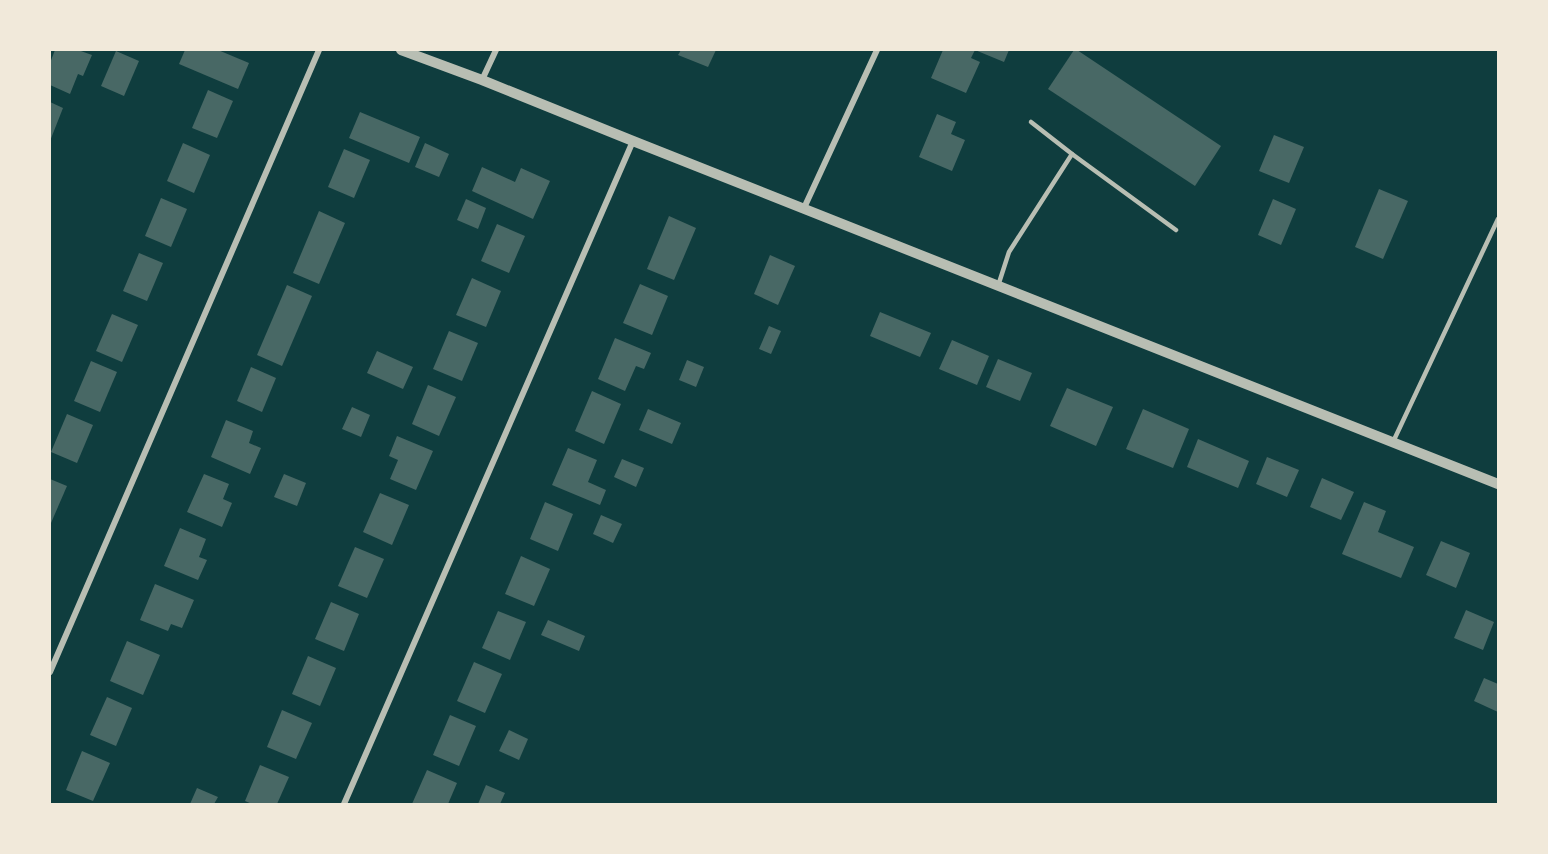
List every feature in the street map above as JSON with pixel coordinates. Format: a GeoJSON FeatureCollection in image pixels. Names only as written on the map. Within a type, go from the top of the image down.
{"type":"FeatureCollection","features":[{"type":"Feature","properties":{"kind":"street"},"geometry":{"type":"LineString","coordinates":[[50,672],[319,50]]}},
{"type":"Feature","properties":{"kind":"street"},"geometry":{"type":"LineString","coordinates":[[400,50],[482,80],[1498,484]]}},
{"type":"Feature","properties":{"kind":"street"},"geometry":{"type":"LineString","coordinates":[[482,80],[496,50]]}},
{"type":"Feature","properties":{"kind":"street"},"geometry":{"type":"LineString","coordinates":[[804,208],[877,50]]}},
{"type":"Feature","properties":{"kind":"street"},"geometry":{"type":"LineString","coordinates":[[344,804],[633,141]]}},
{"type":"Feature","properties":{"kind":"lane"},"geometry":{"type":"LineString","coordinates":[[1031,122],[1176,230]]}},
{"type":"Feature","properties":{"kind":"lane"},"geometry":{"type":"LineString","coordinates":[[999,286],[1009,252],[1072,154]]}},
{"type":"Feature","properties":{"kind":"lane"},"geometry":{"type":"LineString","coordinates":[[1393,442],[1498,219]]}},
{"type":"Feature","properties":{"kind":"building"},"geometry":{"type":"Polygon","coordinates":[[[55,50],[78,50],[92,55],[83,76],[78,74],[70,94],[50,85],[50,63],[55,50]]]}},
{"type":"Feature","properties":{"kind":"building"},"geometry":{"type":"Polygon","coordinates":[[[185,50],[218,50],[249,63],[238,89],[179,64],[185,50]]]}},
{"type":"Feature","properties":{"kind":"building"},"geometry":{"type":"Polygon","coordinates":[[[681,50],[716,50],[708,67],[678,55],[681,50]]]}},
{"type":"Feature","properties":{"kind":"building"},"geometry":{"type":"Polygon","coordinates":[[[943,50],[975,50],[971,58],[980,62],[966,93],[931,78],[943,50]]]}},
{"type":"Feature","properties":{"kind":"building"},"geometry":{"type":"Polygon","coordinates":[[[975,50],[1009,50],[1004,62],[975,50]]]}},
{"type":"Feature","properties":{"kind":"building"},"geometry":{"type":"Polygon","coordinates":[[[1074,50],[1221,146],[1195,186],[1048,89],[1074,50]]]}},
{"type":"Feature","properties":{"kind":"building"},"geometry":{"type":"Polygon","coordinates":[[[116,51],[139,61],[124,96],[101,86],[116,51]]]}},
{"type":"Feature","properties":{"kind":"building"},"geometry":{"type":"Polygon","coordinates":[[[208,90],[233,101],[217,138],[192,128],[208,90]]]}},
{"type":"Feature","properties":{"kind":"building"},"geometry":{"type":"Polygon","coordinates":[[[50,102],[63,108],[50,141],[50,102]]]}},
{"type":"Feature","properties":{"kind":"building"},"geometry":{"type":"Polygon","coordinates":[[[360,112],[420,137],[409,163],[349,138],[360,112]]]}},
{"type":"Feature","properties":{"kind":"building"},"geometry":{"type":"Polygon","coordinates":[[[937,114],[956,122],[951,134],[965,140],[952,171],[919,157],[937,114]]]}},
{"type":"Feature","properties":{"kind":"building"},"geometry":{"type":"Polygon","coordinates":[[[1274,135],[1304,147],[1289,183],[1259,171],[1274,135]]]}},
{"type":"Feature","properties":{"kind":"building"},"geometry":{"type":"Polygon","coordinates":[[[183,143],[210,155],[194,193],[167,181],[183,143]]]}},
{"type":"Feature","properties":{"kind":"building"},"geometry":{"type":"Polygon","coordinates":[[[425,143],[449,154],[439,177],[415,167],[425,143]]]}},
{"type":"Feature","properties":{"kind":"building"},"geometry":{"type":"Polygon","coordinates":[[[344,149],[370,160],[354,198],[328,187],[344,149]]]}},
{"type":"Feature","properties":{"kind":"building"},"geometry":{"type":"Polygon","coordinates":[[[482,167],[515,182],[521,168],[550,181],[533,219],[472,191],[482,167]]]}},
{"type":"Feature","properties":{"kind":"building"},"geometry":{"type":"Polygon","coordinates":[[[1379,189],[1408,201],[1383,259],[1355,247],[1379,189]]]}},
{"type":"Feature","properties":{"kind":"building"},"geometry":{"type":"Polygon","coordinates":[[[161,198],[187,209],[171,247],[145,236],[161,198]]]}},
{"type":"Feature","properties":{"kind":"building"},"geometry":{"type":"Polygon","coordinates":[[[466,199],[486,208],[478,229],[457,220],[466,199]]]}},
{"type":"Feature","properties":{"kind":"building"},"geometry":{"type":"Polygon","coordinates":[[[1273,199],[1296,209],[1281,245],[1258,235],[1273,199]]]}},
{"type":"Feature","properties":{"kind":"building"},"geometry":{"type":"Polygon","coordinates":[[[319,211],[345,223],[319,284],[293,273],[319,211]]]}},
{"type":"Feature","properties":{"kind":"building"},"geometry":{"type":"Polygon","coordinates":[[[669,216],[696,228],[674,280],[647,269],[669,216]]]}},
{"type":"Feature","properties":{"kind":"building"},"geometry":{"type":"Polygon","coordinates":[[[497,224],[525,236],[509,273],[481,261],[497,224]]]}},
{"type":"Feature","properties":{"kind":"building"},"geometry":{"type":"Polygon","coordinates":[[[139,253],[163,263],[147,301],[123,291],[139,253]]]}},
{"type":"Feature","properties":{"kind":"building"},"geometry":{"type":"Polygon","coordinates":[[[770,255],[795,266],[778,305],[754,294],[770,255]]]}},
{"type":"Feature","properties":{"kind":"building"},"geometry":{"type":"Polygon","coordinates":[[[472,278],[501,291],[486,327],[456,315],[472,278]]]}},
{"type":"Feature","properties":{"kind":"building"},"geometry":{"type":"Polygon","coordinates":[[[640,284],[668,296],[652,335],[623,323],[640,284]]]}},
{"type":"Feature","properties":{"kind":"building"},"geometry":{"type":"Polygon","coordinates":[[[287,285],[312,296],[282,366],[257,355],[287,285]]]}},
{"type":"Feature","properties":{"kind":"building"},"geometry":{"type":"Polygon","coordinates":[[[880,312],[931,333],[920,357],[870,336],[880,312]]]}},
{"type":"Feature","properties":{"kind":"building"},"geometry":{"type":"Polygon","coordinates":[[[112,314],[138,325],[122,362],[96,351],[112,314]]]}},
{"type":"Feature","properties":{"kind":"building"},"geometry":{"type":"Polygon","coordinates":[[[769,326],[781,331],[771,354],[759,349],[769,326]]]}},
{"type":"Feature","properties":{"kind":"building"},"geometry":{"type":"Polygon","coordinates":[[[449,331],[478,343],[462,381],[433,369],[449,331]]]}},
{"type":"Feature","properties":{"kind":"building"},"geometry":{"type":"Polygon","coordinates":[[[615,338],[651,353],[644,369],[636,366],[625,391],[598,379],[615,338]]]}},
{"type":"Feature","properties":{"kind":"building"},"geometry":{"type":"Polygon","coordinates":[[[952,340],[989,356],[977,385],[939,369],[952,340]]]}},
{"type":"Feature","properties":{"kind":"building"},"geometry":{"type":"Polygon","coordinates":[[[377,351],[413,367],[403,389],[367,373],[377,351]]]}},
{"type":"Feature","properties":{"kind":"building"},"geometry":{"type":"Polygon","coordinates":[[[998,359],[1032,373],[1020,401],[986,387],[998,359]]]}},
{"type":"Feature","properties":{"kind":"building"},"geometry":{"type":"Polygon","coordinates":[[[687,360],[704,367],[696,387],[679,380],[687,360]]]}},
{"type":"Feature","properties":{"kind":"building"},"geometry":{"type":"Polygon","coordinates":[[[91,361],[117,372],[100,412],[74,401],[91,361]]]}},
{"type":"Feature","properties":{"kind":"building"},"geometry":{"type":"Polygon","coordinates":[[[251,367],[276,378],[262,412],[237,401],[251,367]]]}},
{"type":"Feature","properties":{"kind":"building"},"geometry":{"type":"Polygon","coordinates":[[[428,385],[456,397],[439,436],[412,424],[428,385]]]}},
{"type":"Feature","properties":{"kind":"building"},"geometry":{"type":"Polygon","coordinates":[[[1067,388],[1113,407],[1096,446],[1050,426],[1067,388]]]}},
{"type":"Feature","properties":{"kind":"building"},"geometry":{"type":"Polygon","coordinates":[[[592,391],[621,404],[604,444],[575,431],[592,391]]]}},
{"type":"Feature","properties":{"kind":"building"},"geometry":{"type":"Polygon","coordinates":[[[352,407],[370,415],[361,437],[342,429],[352,407]]]}},
{"type":"Feature","properties":{"kind":"building"},"geometry":{"type":"Polygon","coordinates":[[[648,409],[681,423],[672,444],[639,430],[648,409]]]}},
{"type":"Feature","properties":{"kind":"building"},"geometry":{"type":"Polygon","coordinates":[[[1143,409],[1189,429],[1173,468],[1126,449],[1143,409]]]}},
{"type":"Feature","properties":{"kind":"building"},"geometry":{"type":"Polygon","coordinates":[[[67,414],[93,425],[77,463],[51,452],[67,414]]]}},
{"type":"Feature","properties":{"kind":"building"},"geometry":{"type":"Polygon","coordinates":[[[226,420],[253,431],[249,443],[261,448],[250,474],[211,457],[226,420]]]}},
{"type":"Feature","properties":{"kind":"building"},"geometry":{"type":"Polygon","coordinates":[[[397,436],[433,451],[416,490],[390,479],[398,460],[389,456],[397,436]]]}},
{"type":"Feature","properties":{"kind":"building"},"geometry":{"type":"Polygon","coordinates":[[[1198,439],[1249,461],[1238,488],[1187,467],[1198,439]]]}},
{"type":"Feature","properties":{"kind":"building"},"geometry":{"type":"Polygon","coordinates":[[[568,448],[597,460],[588,482],[606,490],[600,505],[552,485],[568,448]]]}},
{"type":"Feature","properties":{"kind":"building"},"geometry":{"type":"Polygon","coordinates":[[[1267,457],[1299,470],[1287,497],[1256,484],[1267,457]]]}},
{"type":"Feature","properties":{"kind":"building"},"geometry":{"type":"Polygon","coordinates":[[[622,459],[644,468],[636,487],[614,477],[622,459]]]}},
{"type":"Feature","properties":{"kind":"building"},"geometry":{"type":"Polygon","coordinates":[[[204,474],[229,484],[223,499],[232,503],[222,527],[187,512],[204,474]]]}},
{"type":"Feature","properties":{"kind":"building"},"geometry":{"type":"Polygon","coordinates":[[[284,474],[306,483],[297,506],[274,497],[284,474]]]}},
{"type":"Feature","properties":{"kind":"building"},"geometry":{"type":"Polygon","coordinates":[[[1322,478],[1354,492],[1341,520],[1310,507],[1322,478]]]}},
{"type":"Feature","properties":{"kind":"building"},"geometry":{"type":"Polygon","coordinates":[[[50,479],[67,486],[51,523],[50,522],[50,479]]]}},
{"type":"Feature","properties":{"kind":"building"},"geometry":{"type":"Polygon","coordinates":[[[380,493],[409,505],[392,545],[363,532],[380,493]]]}},
{"type":"Feature","properties":{"kind":"building"},"geometry":{"type":"Polygon","coordinates":[[[545,502],[573,514],[558,551],[530,539],[545,502]]]}},
{"type":"Feature","properties":{"kind":"building"},"geometry":{"type":"Polygon","coordinates":[[[1364,502],[1386,511],[1378,532],[1414,547],[1401,578],[1342,554],[1364,502]]]}},
{"type":"Feature","properties":{"kind":"building"},"geometry":{"type":"Polygon","coordinates":[[[601,515],[622,524],[613,543],[593,534],[601,515]]]}},
{"type":"Feature","properties":{"kind":"building"},"geometry":{"type":"Polygon","coordinates":[[[180,528],[206,539],[199,557],[207,560],[198,580],[164,566],[180,528]]]}},
{"type":"Feature","properties":{"kind":"building"},"geometry":{"type":"Polygon","coordinates":[[[1441,541],[1470,553],[1456,588],[1426,575],[1441,541]]]}},
{"type":"Feature","properties":{"kind":"building"},"geometry":{"type":"Polygon","coordinates":[[[355,547],[384,559],[367,598],[338,586],[355,547]]]}},
{"type":"Feature","properties":{"kind":"building"},"geometry":{"type":"Polygon","coordinates":[[[521,556],[550,569],[534,606],[505,594],[521,556]]]}},
{"type":"Feature","properties":{"kind":"building"},"geometry":{"type":"Polygon","coordinates":[[[155,584],[194,600],[182,628],[171,624],[168,631],[140,620],[155,584]]]}},
{"type":"Feature","properties":{"kind":"building"},"geometry":{"type":"Polygon","coordinates":[[[331,602],[359,614],[344,651],[315,639],[331,602]]]}},
{"type":"Feature","properties":{"kind":"building"},"geometry":{"type":"Polygon","coordinates":[[[1466,610],[1494,622],[1483,650],[1454,638],[1466,610]]]}},
{"type":"Feature","properties":{"kind":"building"},"geometry":{"type":"Polygon","coordinates":[[[498,611],[526,622],[510,660],[482,648],[498,611]]]}},
{"type":"Feature","properties":{"kind":"building"},"geometry":{"type":"Polygon","coordinates":[[[548,620],[585,636],[579,651],[541,635],[548,620]]]}},
{"type":"Feature","properties":{"kind":"building"},"geometry":{"type":"Polygon","coordinates":[[[127,641],[160,655],[143,695],[110,681],[127,641]]]}},
{"type":"Feature","properties":{"kind":"building"},"geometry":{"type":"Polygon","coordinates":[[[308,656],[336,668],[320,706],[292,694],[308,656]]]}},
{"type":"Feature","properties":{"kind":"building"},"geometry":{"type":"Polygon","coordinates":[[[474,662],[502,674],[485,713],[457,701],[474,662]]]}},
{"type":"Feature","properties":{"kind":"building"},"geometry":{"type":"Polygon","coordinates":[[[1484,678],[1498,684],[1498,712],[1474,701],[1484,678]]]}},
{"type":"Feature","properties":{"kind":"building"},"geometry":{"type":"Polygon","coordinates":[[[107,697],[132,708],[116,746],[90,735],[107,697]]]}},
{"type":"Feature","properties":{"kind":"building"},"geometry":{"type":"Polygon","coordinates":[[[282,710],[312,723],[296,759],[267,747],[282,710]]]}},
{"type":"Feature","properties":{"kind":"building"},"geometry":{"type":"Polygon","coordinates":[[[450,715],[476,726],[459,766],[433,755],[450,715]]]}},
{"type":"Feature","properties":{"kind":"building"},"geometry":{"type":"Polygon","coordinates":[[[509,730],[528,739],[519,760],[499,751],[509,730]]]}},
{"type":"Feature","properties":{"kind":"building"},"geometry":{"type":"Polygon","coordinates":[[[82,751],[110,763],[93,801],[66,790],[82,751]]]}},
{"type":"Feature","properties":{"kind":"building"},"geometry":{"type":"Polygon","coordinates":[[[260,765],[289,777],[277,804],[252,804],[245,801],[260,765]]]}},
{"type":"Feature","properties":{"kind":"building"},"geometry":{"type":"Polygon","coordinates":[[[427,770],[457,783],[448,804],[412,804],[427,770]]]}},
{"type":"Feature","properties":{"kind":"building"},"geometry":{"type":"Polygon","coordinates":[[[486,785],[505,793],[500,804],[478,804],[486,785]]]}},
{"type":"Feature","properties":{"kind":"building"},"geometry":{"type":"Polygon","coordinates":[[[197,788],[218,797],[214,804],[190,804],[197,788]]]}}]}
